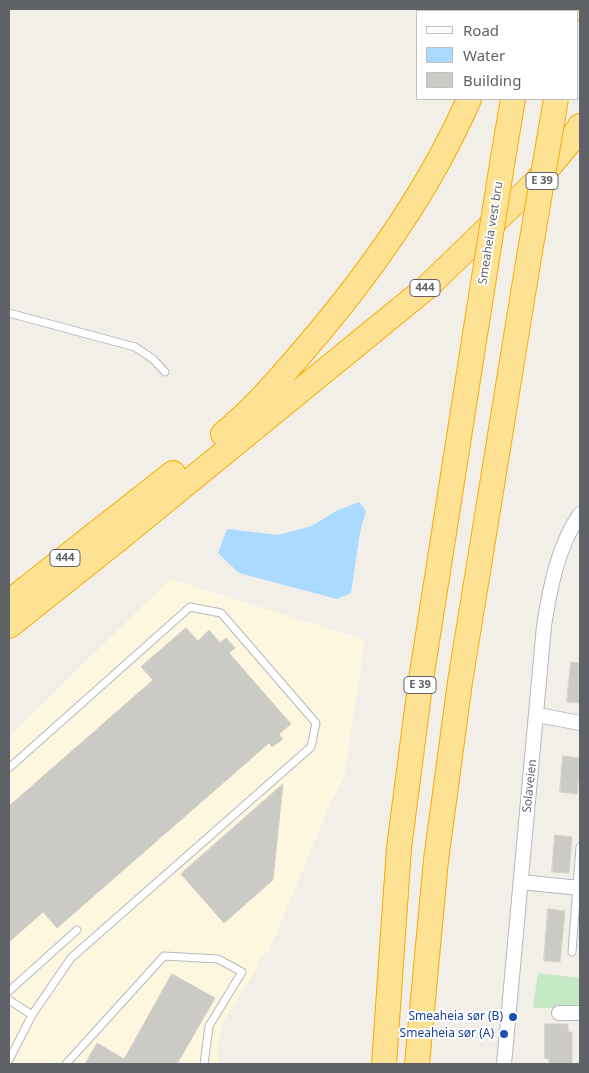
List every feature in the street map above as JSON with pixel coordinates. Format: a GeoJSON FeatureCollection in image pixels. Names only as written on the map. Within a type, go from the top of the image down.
{"type":"FeatureCollection","features":[{"type":"Feature","properties":{"kind":"highway","name":"444"},"geometry":{"type":"LineString","coordinates":[[9,626],[245,426],[290,366],[330,319],[379,256],[424,188],[469,100]]}},
{"type":"Feature","properties":{"kind":"highway","name":"Smeaheia vest bru"},"geometry":{"type":"LineString","coordinates":[[384,1064],[399,848],[418,696],[514,100]]}},
{"type":"Feature","properties":{"kind":"highway","name":"E 39"},"geometry":{"type":"LineString","coordinates":[[417,1064],[436,860],[452,741],[556,100]]}},
{"type":"Feature","properties":{"kind":"highway","name":"444"},"geometry":{"type":"LineString","coordinates":[[9,602],[426,288],[536,182],[580,126]]}},
{"type":"Feature","properties":{"kind":"street","name":"Solaveien"},"geometry":{"type":"LineString","coordinates":[[504,1064],[538,715],[544,626],[549,597],[562,549],[578,518]]}},
{"type":"Feature","properties":{"kind":"street"},"geometry":{"type":"LineString","coordinates":[[538,715],[580,724]]}},
{"type":"Feature","properties":{"kind":"street"},"geometry":{"type":"LineString","coordinates":[[521,882],[578,888]]}},
{"type":"Feature","properties":{"kind":"street"},"geometry":{"type":"LineString","coordinates":[[559,1013],[580,1013]]}},
{"type":"Feature","properties":{"kind":"lane"},"geometry":{"type":"LineString","coordinates":[[9,313],[135,347],[153,358],[165,372]]}},
{"type":"Feature","properties":{"kind":"lane"},"geometry":{"type":"LineString","coordinates":[[9,768],[190,607],[221,613],[316,722],[311,748],[71,958],[32,1015],[9,1060]]}},
{"type":"Feature","properties":{"kind":"lane"},"geometry":{"type":"LineString","coordinates":[[572,952],[580,847]]}},
{"type":"Feature","properties":{"kind":"lane"},"geometry":{"type":"LineString","coordinates":[[9,991],[78,930]]}},
{"type":"Feature","properties":{"kind":"lane"},"geometry":{"type":"LineString","coordinates":[[66,1064],[164,956],[218,959],[242,972],[209,1026],[204,1064]]}},
{"type":"Feature","properties":{"kind":"lane"},"geometry":{"type":"LineString","coordinates":[[9,1000],[32,1015]]}},
{"type":"Feature","properties":{"kind":"shaded area"},"geometry":{"type":"Polygon","coordinates":[[[170,579],[365,640],[344,778],[332,800],[269,951],[262,955],[254,973],[222,1024],[217,1048],[219,1064],[9,1064],[9,737],[170,579]]]}},
{"type":"Feature","properties":{"kind":"green space"},"geometry":{"type":"Polygon","coordinates":[[[538,973],[580,978],[580,1003],[571,1008],[533,1008],[538,973]]]}},
{"type":"Feature","properties":{"kind":"water"},"geometry":{"type":"Polygon","coordinates":[[[359,502],[366,511],[360,532],[351,593],[337,599],[239,573],[218,553],[227,529],[278,535],[312,526],[336,511],[359,502]]]}},
{"type":"Feature","properties":{"kind":"building"},"geometry":{"type":"Polygon","coordinates":[[[186,628],[198,641],[209,630],[220,643],[226,638],[235,648],[229,653],[291,724],[279,734],[283,739],[272,747],[269,743],[57,928],[43,912],[9,942],[9,806],[153,680],[141,667],[186,628]]]}},
{"type":"Feature","properties":{"kind":"building"},"geometry":{"type":"Polygon","coordinates":[[[571,662],[580,663],[580,703],[567,702],[571,662]]]}},
{"type":"Feature","properties":{"kind":"building"},"geometry":{"type":"Polygon","coordinates":[[[563,756],[580,758],[577,794],[560,792],[563,756]]]}},
{"type":"Feature","properties":{"kind":"building"},"geometry":{"type":"Polygon","coordinates":[[[283,784],[273,880],[224,923],[181,874],[283,784]]]}},
{"type":"Feature","properties":{"kind":"building"},"geometry":{"type":"Polygon","coordinates":[[[555,835],[572,837],[569,873],[552,872],[555,835]]]}},
{"type":"Feature","properties":{"kind":"building"},"geometry":{"type":"Polygon","coordinates":[[[548,909],[565,911],[560,962],[544,961],[548,909]]]}},
{"type":"Feature","properties":{"kind":"building"},"geometry":{"type":"Polygon","coordinates":[[[172,974],[215,998],[177,1064],[85,1064],[97,1043],[124,1059],[172,974]]]}},
{"type":"Feature","properties":{"kind":"building"},"geometry":{"type":"Polygon","coordinates":[[[545,1024],[568,1024],[568,1032],[572,1032],[572,1064],[549,1064],[549,1059],[545,1058],[545,1024]]]}},
{"type":"Feature","properties":{"kind":"place","name":"Smeaheia sør (B)"},"geometry":{"type":"Point","coordinates":[513,1017]}},
{"type":"Feature","properties":{"kind":"place","name":"Smeaheia sør (A)"},"geometry":{"type":"Point","coordinates":[504,1034]}}]}
